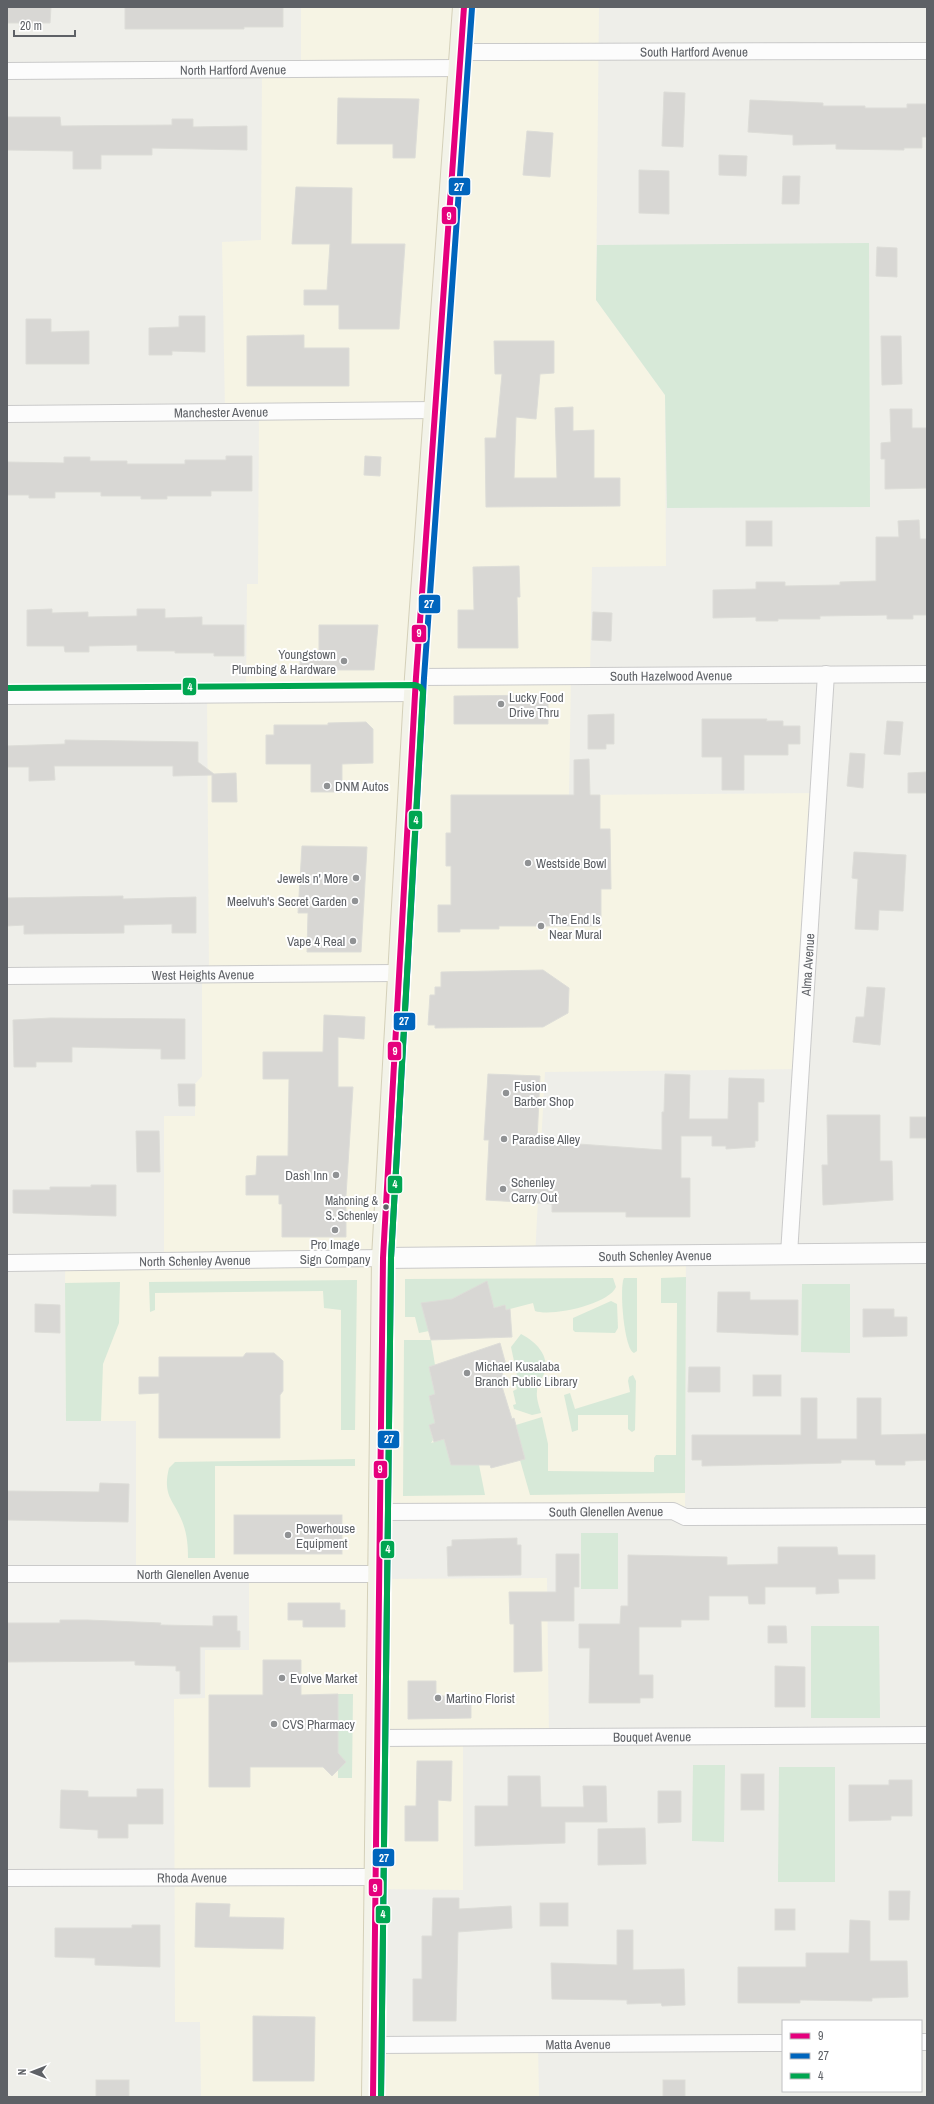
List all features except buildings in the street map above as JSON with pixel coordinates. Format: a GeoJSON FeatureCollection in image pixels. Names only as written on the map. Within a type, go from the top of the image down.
{"type":"FeatureCollection","features":[{"type":"Feature","properties":{"kind":"main road"},"geometry":{"type":"LineString","coordinates":[[373,2097],[383,1258],[415,685],[464,7]]}},
{"type":"Feature","properties":{"kind":"street","name":"South Hartford Avenue"},"geometry":{"type":"LineString","coordinates":[[460,60],[927,51]]}},
{"type":"Feature","properties":{"kind":"street","name":"North Hartford Avenue"},"geometry":{"type":"LineString","coordinates":[[7,71],[460,60]]}},
{"type":"Feature","properties":{"kind":"street","name":"Manchester Avenue"},"geometry":{"type":"LineString","coordinates":[[7,414],[435,410]]}},
{"type":"Feature","properties":{"kind":"street","name":"South Hazelwood Avenue"},"geometry":{"type":"LineString","coordinates":[[7,696],[826,674],[927,674]]}},
{"type":"Feature","properties":{"kind":"street","name":"Alma Avenue"},"geometry":{"type":"LineString","coordinates":[[789,1254],[826,674]]}},
{"type":"Feature","properties":{"kind":"street","name":"West Heights Avenue"},"geometry":{"type":"LineString","coordinates":[[7,976],[398,973]]}},
{"type":"Feature","properties":{"kind":"street","name":"South Schenley Avenue"},"geometry":{"type":"LineString","coordinates":[[383,1258],[927,1253]]}},
{"type":"Feature","properties":{"kind":"street","name":"North Schenley Avenue"},"geometry":{"type":"LineString","coordinates":[[7,1263],[383,1258]]}},
{"type":"Feature","properties":{"kind":"street","name":"South Glenellen Avenue"},"geometry":{"type":"LineString","coordinates":[[380,1512],[673,1511],[685,1517],[927,1516]]}},
{"type":"Feature","properties":{"kind":"street","name":"North Glenellen Avenue"},"geometry":{"type":"LineString","coordinates":[[7,1574],[379,1574]]}},
{"type":"Feature","properties":{"kind":"street","name":"Bouquet Avenue"},"geometry":{"type":"LineString","coordinates":[[378,1738],[927,1735]]}},
{"type":"Feature","properties":{"kind":"street","name":"Rhoda Avenue"},"geometry":{"type":"LineString","coordinates":[[7,1878],[376,1877]]}},
{"type":"Feature","properties":{"kind":"street","name":"Matta Avenue"},"geometry":{"type":"LineString","coordinates":[[374,2046],[782,2043]]}},
{"type":"Feature","properties":{"kind":"shaded area"},"geometry":{"type":"Polygon","coordinates":[[[301,7],[599,7],[596,300],[665,395],[666,566],[592,567],[590,676],[571,676],[569,795],[818,793],[801,1069],[545,1072],[535,1256],[686,1255],[685,1517],[380,1512],[379,1579],[547,1578],[549,1737],[463,1738],[463,1890],[376,1889],[374,2045],[538,2044],[539,2097],[201,2097],[200,2022],[175,2022],[174,1699],[205,1698],[205,1650],[249,1650],[249,1575],[136,1574],[136,1421],[66,1421],[65,1262],[164,1261],[164,1116],[195,1116],[195,1084],[202,1076],[202,975],[209,975],[207,694],[246,694],[247,584],[258,584],[259,412],[225,412],[222,242],[261,240],[262,69],[301,69],[301,7]]]}},
{"type":"Feature","properties":{"kind":"green space"},"geometry":{"type":"Polygon","coordinates":[[[869,243],[870,507],[667,508],[665,395],[596,300],[597,245],[869,243]]]}},
{"type":"Feature","properties":{"kind":"green space"},"geometry":{"type":"Polygon","coordinates":[[[686,1277],[685,1493],[530,1495],[520,1460],[525,1459],[516,1425],[542,1417],[548,1444],[548,1471],[654,1472],[654,1458],[656,1455],[676,1455],[677,1303],[661,1303],[661,1278],[686,1277]]]}},
{"type":"Feature","properties":{"kind":"green space"},"geometry":{"type":"Polygon","coordinates":[[[613,1278],[616,1287],[603,1299],[592,1304],[566,1311],[535,1311],[533,1303],[506,1310],[505,1305],[497,1307],[496,1313],[486,1282],[448,1301],[429,1331],[419,1333],[415,1317],[405,1317],[405,1279],[613,1278]]]}},
{"type":"Feature","properties":{"kind":"green space"},"geometry":{"type":"Polygon","coordinates":[[[624,1278],[637,1278],[637,1351],[634,1353],[630,1349],[623,1318],[622,1293],[624,1278]]]}},
{"type":"Feature","properties":{"kind":"green space"},"geometry":{"type":"Polygon","coordinates":[[[357,1280],[355,1430],[341,1430],[341,1310],[324,1308],[323,1291],[155,1293],[155,1310],[150,1312],[149,1282],[357,1280]]]}},
{"type":"Feature","properties":{"kind":"green space"},"geometry":{"type":"Polygon","coordinates":[[[120,1282],[119,1323],[103,1364],[101,1421],[66,1421],[65,1283],[120,1282]]]}},
{"type":"Feature","properties":{"kind":"green space"},"geometry":{"type":"Polygon","coordinates":[[[802,1284],[850,1284],[850,1353],[801,1352],[802,1284]]]}},
{"type":"Feature","properties":{"kind":"green space"},"geometry":{"type":"Polygon","coordinates":[[[611,1301],[617,1304],[618,1328],[615,1333],[575,1332],[573,1330],[573,1318],[611,1301]]]}},
{"type":"Feature","properties":{"kind":"green space"},"geometry":{"type":"Polygon","coordinates":[[[521,1334],[536,1345],[540,1350],[546,1367],[537,1389],[537,1399],[541,1413],[532,1415],[514,1409],[513,1405],[516,1404],[513,1391],[517,1389],[513,1376],[517,1375],[511,1347],[521,1334]]]}},
{"type":"Feature","properties":{"kind":"green space"},"geometry":{"type":"Polygon","coordinates":[[[404,1340],[431,1340],[435,1365],[429,1367],[435,1394],[429,1396],[435,1423],[429,1425],[433,1440],[431,1443],[444,1439],[451,1465],[479,1465],[485,1495],[403,1496],[404,1340]]]}},
{"type":"Feature","properties":{"kind":"green space"},"geometry":{"type":"Polygon","coordinates":[[[633,1375],[636,1381],[635,1430],[632,1432],[628,1429],[628,1415],[578,1415],[578,1430],[572,1432],[564,1395],[570,1393],[575,1409],[630,1392],[628,1381],[629,1377],[633,1375]]]}},
{"type":"Feature","properties":{"kind":"green space"},"geometry":{"type":"Polygon","coordinates":[[[355,1459],[355,1466],[215,1466],[215,1558],[188,1558],[185,1530],[168,1492],[167,1485],[169,1468],[175,1462],[355,1459]]]}},
{"type":"Feature","properties":{"kind":"green space"},"geometry":{"type":"Polygon","coordinates":[[[581,1533],[618,1533],[618,1589],[581,1589],[581,1533]]]}},
{"type":"Feature","properties":{"kind":"green space"},"geometry":{"type":"Polygon","coordinates":[[[811,1626],[879,1626],[880,1718],[811,1718],[811,1626]]]}},
{"type":"Feature","properties":{"kind":"green space"},"geometry":{"type":"Polygon","coordinates":[[[338,1694],[353,1694],[352,1778],[338,1778],[338,1770],[346,1762],[338,1753],[338,1694]]]}},
{"type":"Feature","properties":{"kind":"green space"},"geometry":{"type":"Polygon","coordinates":[[[693,1765],[725,1765],[724,1842],[692,1841],[693,1765]]]}},
{"type":"Feature","properties":{"kind":"green space"},"geometry":{"type":"Polygon","coordinates":[[[779,1767],[835,1767],[835,1882],[778,1882],[779,1767]]]}},
{"type":"Feature","properties":{"kind":"transit line","name":"9"},"geometry":{"type":"LineString","coordinates":[[373,2097],[383,1258],[416,677],[464,7]]}},
{"type":"Feature","properties":{"kind":"transit line","name":"27"},"geometry":{"type":"LineString","coordinates":[[381,2097],[391,1258],[424,678],[472,8]]}},
{"type":"Feature","properties":{"kind":"transit line","name":"4"},"geometry":{"type":"LineString","coordinates":[[7,688],[415,685],[420,687],[423,691],[391,1258],[381,2097]]}},
{"type":"Feature","properties":{"kind":"place","name":"Youngstown Plumbing & Hardware"},"geometry":{"type":"Point","coordinates":[344,661]}},
{"type":"Feature","properties":{"kind":"place","name":"Lucky Food Drive Thru"},"geometry":{"type":"Point","coordinates":[501,704]}},
{"type":"Feature","properties":{"kind":"place","name":"DNM Autos"},"geometry":{"type":"Point","coordinates":[327,786]}},
{"type":"Feature","properties":{"kind":"place","name":"Westside Bowl"},"geometry":{"type":"Point","coordinates":[528,863]}},
{"type":"Feature","properties":{"kind":"place","name":"Jewels n' More"},"geometry":{"type":"Point","coordinates":[356,878]}},
{"type":"Feature","properties":{"kind":"place","name":"Meelvuh's Secret Garden"},"geometry":{"type":"Point","coordinates":[355,901]}},
{"type":"Feature","properties":{"kind":"place","name":"The End Is Near Mural"},"geometry":{"type":"Point","coordinates":[541,926]}},
{"type":"Feature","properties":{"kind":"place","name":"Vape 4 Real"},"geometry":{"type":"Point","coordinates":[353,941]}},
{"type":"Feature","properties":{"kind":"place","name":"Fusion Barber Shop"},"geometry":{"type":"Point","coordinates":[506,1093]}},
{"type":"Feature","properties":{"kind":"place","name":"Paradise Alley"},"geometry":{"type":"Point","coordinates":[504,1139]}},
{"type":"Feature","properties":{"kind":"place","name":"Dash Inn"},"geometry":{"type":"Point","coordinates":[336,1175]}},
{"type":"Feature","properties":{"kind":"place","name":"Schenley Carry Out"},"geometry":{"type":"Point","coordinates":[503,1189]}},
{"type":"Feature","properties":{"kind":"place","name":"Mahoning & S. Schenley"},"geometry":{"type":"Point","coordinates":[386,1207]}},
{"type":"Feature","properties":{"kind":"place","name":"Pro Image Sign Company"},"geometry":{"type":"Point","coordinates":[335,1230]}},
{"type":"Feature","properties":{"kind":"place","name":"Michael Kusalaba Branch Public Library"},"geometry":{"type":"Point","coordinates":[467,1373]}},
{"type":"Feature","properties":{"kind":"place","name":"Powerhouse Equipment"},"geometry":{"type":"Point","coordinates":[288,1535]}},
{"type":"Feature","properties":{"kind":"place","name":"Evolve Market"},"geometry":{"type":"Point","coordinates":[282,1678]}},
{"type":"Feature","properties":{"kind":"place","name":"Martino Florist"},"geometry":{"type":"Point","coordinates":[438,1698]}},
{"type":"Feature","properties":{"kind":"place","name":"CVS Pharmacy"},"geometry":{"type":"Point","coordinates":[274,1724]}}]}
